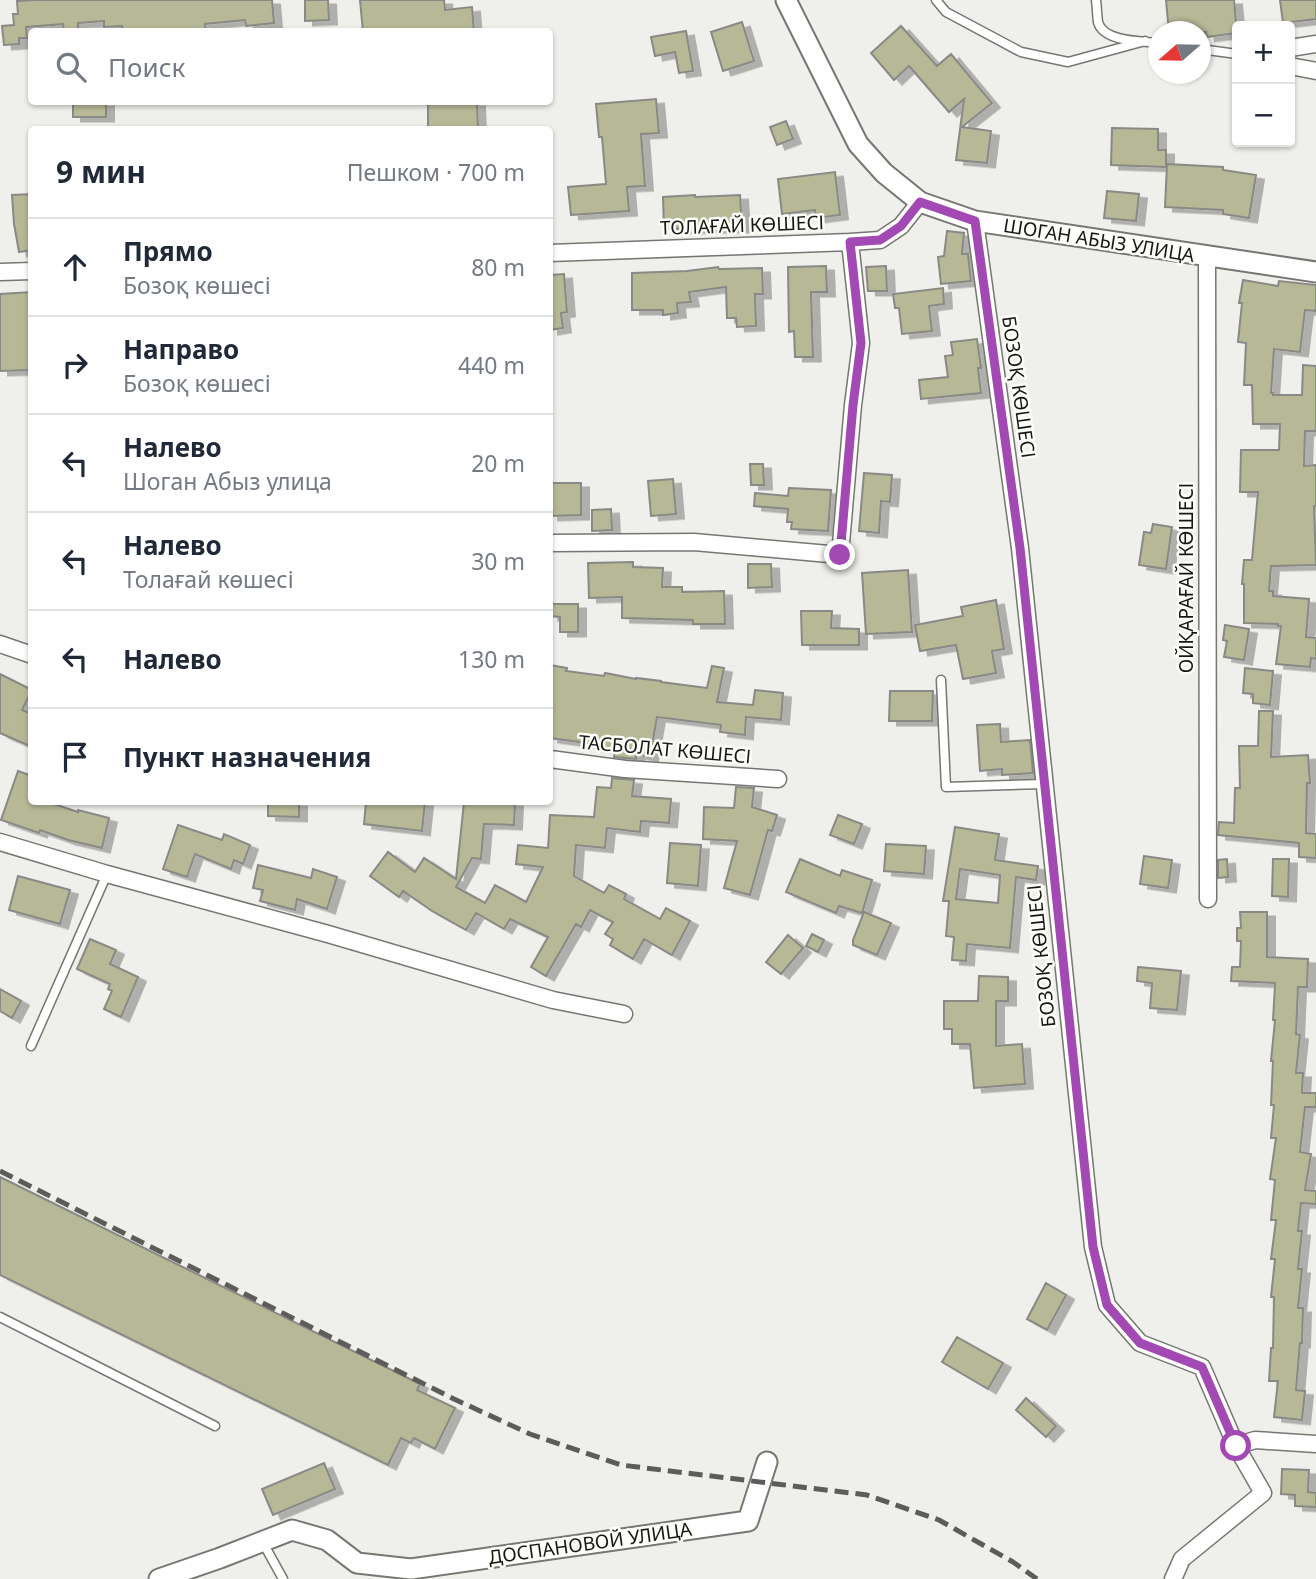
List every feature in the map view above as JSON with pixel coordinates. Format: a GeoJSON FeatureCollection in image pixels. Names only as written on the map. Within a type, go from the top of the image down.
{"type":"FeatureCollection","features":[{"type":"Feature","properties":{"kind":"street","name":"ШОГАН АБЫЗ УЛИЦА"},"geometry":{"type":"LineString","coordinates":[[786,0],[858,144],[884,173],[920,202],[975,221],[1316,272]]}},
{"type":"Feature","properties":{"kind":"street"},"geometry":{"type":"LineString","coordinates":[[1295,47],[1316,44]]}},
{"type":"Feature","properties":{"kind":"street"},"geometry":{"type":"LineString","coordinates":[[1295,67],[1316,71]]}},
{"type":"Feature","properties":{"kind":"street","name":"ТОЛАҒАЙ КӨШЕСІ"},"geometry":{"type":"LineString","coordinates":[[553,253],[880,240],[901,226],[920,202]]}},
{"type":"Feature","properties":{"kind":"street","name":"БОЗОҚ КӨШЕСІ"},"geometry":{"type":"LineString","coordinates":[[975,221],[1020,548],[1093,1247],[1107,1305],[1140,1343],[1202,1367],[1236,1446],[1263,1493],[1182,1559],[1174,1579]]}},
{"type":"Feature","properties":{"kind":"street"},"geometry":{"type":"LineString","coordinates":[[553,543],[694,542],[840,555],[861,343],[850,242]]}},
{"type":"Feature","properties":{"kind":"street","name":"ОЙҚАРАҒАЙ КӨШЕСІ"},"geometry":{"type":"LineString","coordinates":[[1207,256],[1208,899]]}},
{"type":"Feature","properties":{"kind":"street"},"geometry":{"type":"LineString","coordinates":[[0,272],[28,271]]}},
{"type":"Feature","properties":{"kind":"street"},"geometry":{"type":"LineString","coordinates":[[0,644],[28,654]]}},
{"type":"Feature","properties":{"kind":"street","name":"ТАСБОЛАТ КӨШЕСІ"},"geometry":{"type":"LineString","coordinates":[[553,759],[625,769],[778,779]]}},
{"type":"Feature","properties":{"kind":"street"},"geometry":{"type":"LineString","coordinates":[[0,842],[553,1000],[624,1014]]}},
{"type":"Feature","properties":{"kind":"street"},"geometry":{"type":"LineString","coordinates":[[1236,1446],[1255,1440],[1316,1444]]}},
{"type":"Feature","properties":{"kind":"street","name":"ДОСПАНОВОЙ УЛИЦА"},"geometry":{"type":"LineString","coordinates":[[159,1579],[292,1530],[327,1540],[357,1563],[411,1569],[748,1521],[767,1462]]}},
{"type":"Feature","properties":{"kind":"lane"},"geometry":{"type":"LineString","coordinates":[[936,0],[946,12],[1021,52],[1068,62],[1145,41]]}},
{"type":"Feature","properties":{"kind":"lane"},"geometry":{"type":"LineString","coordinates":[[1096,0],[1099,25],[1106,34],[1148,41]]}},
{"type":"Feature","properties":{"kind":"lane"},"geometry":{"type":"LineString","coordinates":[[1211,50],[1232,53]]}},
{"type":"Feature","properties":{"kind":"lane"},"geometry":{"type":"LineString","coordinates":[[941,680],[946,786],[1044,784]]}},
{"type":"Feature","properties":{"kind":"lane"},"geometry":{"type":"LineString","coordinates":[[31,1046],[107,874]]}},
{"type":"Feature","properties":{"kind":"lane"},"geometry":{"type":"LineString","coordinates":[[0,1317],[215,1426]]}},
{"type":"Feature","properties":{"kind":"lane"},"geometry":{"type":"LineString","coordinates":[[262,1541],[283,1579]]}},
{"type":"Feature","properties":{"kind":"building"},"geometry":{"type":"Polygon","coordinates":[[[272,0],[274,23],[246,26],[245,20],[205,24],[206,28],[122,28],[104,27],[104,21],[78,23],[78,28],[64,28],[63,24],[26,27],[27,38],[19,38],[19,44],[4,45],[2,26],[14,25],[13,14],[18,14],[17,1],[272,0]]]}},
{"type":"Feature","properties":{"kind":"building"},"geometry":{"type":"Polygon","coordinates":[[[305,0],[328,0],[329,20],[305,21],[305,0]]]}},
{"type":"Feature","properties":{"kind":"building"},"geometry":{"type":"Polygon","coordinates":[[[360,0],[444,0],[445,10],[472,7],[474,28],[363,28],[360,0]]]}},
{"type":"Feature","properties":{"kind":"building"},"geometry":{"type":"Polygon","coordinates":[[[1166,0],[1234,0],[1236,21],[1232,21],[1232,34],[1211,36],[1211,21],[1168,21],[1166,0]]]}},
{"type":"Feature","properties":{"kind":"building"},"geometry":{"type":"Polygon","coordinates":[[[1280,0],[1316,0],[1316,19],[1283,21],[1280,0]]]}},
{"type":"Feature","properties":{"kind":"building"},"geometry":{"type":"Polygon","coordinates":[[[742,22],[754,61],[723,71],[711,32],[742,22]]]}},
{"type":"Feature","properties":{"kind":"building"},"geometry":{"type":"Polygon","coordinates":[[[901,26],[937,66],[951,54],[992,103],[962,127],[991,131],[987,163],[956,160],[964,99],[949,112],[909,66],[894,80],[871,53],[901,26]]]}},
{"type":"Feature","properties":{"kind":"building"},"geometry":{"type":"Polygon","coordinates":[[[686,31],[693,71],[679,73],[675,52],[655,56],[651,37],[686,31]]]}},
{"type":"Feature","properties":{"kind":"building"},"geometry":{"type":"Polygon","coordinates":[[[656,99],[659,133],[641,134],[645,186],[627,187],[629,211],[571,215],[568,187],[606,184],[596,104],[656,99]]]}},
{"type":"Feature","properties":{"kind":"building"},"geometry":{"type":"Polygon","coordinates":[[[73,105],[106,105],[106,117],[73,117],[73,105]]]}},
{"type":"Feature","properties":{"kind":"building"},"geometry":{"type":"Polygon","coordinates":[[[428,105],[477,105],[478,126],[428,126],[428,105]]]}},
{"type":"Feature","properties":{"kind":"building"},"geometry":{"type":"Polygon","coordinates":[[[786,121],[793,139],[777,145],[770,127],[786,121]]]}},
{"type":"Feature","properties":{"kind":"building"},"geometry":{"type":"Polygon","coordinates":[[[1112,128],[1158,129],[1158,150],[1166,150],[1166,167],[1111,165],[1112,128]]]}},
{"type":"Feature","properties":{"kind":"building"},"geometry":{"type":"Polygon","coordinates":[[[1167,164],[1223,167],[1223,170],[1256,175],[1249,218],[1223,214],[1223,210],[1165,207],[1167,164]]]}},
{"type":"Feature","properties":{"kind":"building"},"geometry":{"type":"Polygon","coordinates":[[[835,172],[840,215],[816,218],[815,210],[782,214],[778,179],[835,172]]]}},
{"type":"Feature","properties":{"kind":"building"},"geometry":{"type":"Polygon","coordinates":[[[1107,191],[1139,194],[1136,221],[1104,218],[1107,191]]]}},
{"type":"Feature","properties":{"kind":"building"},"geometry":{"type":"Polygon","coordinates":[[[28,194],[28,251],[19,252],[12,195],[28,194]]]}},
{"type":"Feature","properties":{"kind":"building"},"geometry":{"type":"Polygon","coordinates":[[[740,195],[742,228],[664,229],[663,197],[740,195]]]}},
{"type":"Feature","properties":{"kind":"building"},"geometry":{"type":"Polygon","coordinates":[[[947,231],[964,233],[962,254],[968,254],[971,281],[941,284],[938,257],[944,256],[947,231]]]}},
{"type":"Feature","properties":{"kind":"building"},"geometry":{"type":"Polygon","coordinates":[[[826,266],[827,292],[811,292],[813,357],[795,357],[794,331],[789,332],[788,267],[826,266]]]}},
{"type":"Feature","properties":{"kind":"building"},"geometry":{"type":"Polygon","coordinates":[[[886,266],[887,291],[868,291],[866,267],[886,266]]]}},
{"type":"Feature","properties":{"kind":"building"},"geometry":{"type":"Polygon","coordinates":[[[718,267],[762,268],[763,294],[755,294],[756,326],[737,327],[736,318],[727,318],[726,287],[689,292],[691,302],[677,303],[678,313],[663,315],[663,310],[632,310],[632,273],[718,267]]]}},
{"type":"Feature","properties":{"kind":"building"},"geometry":{"type":"Polygon","coordinates":[[[564,274],[567,312],[561,313],[563,328],[553,330],[553,275],[564,274]]]}},
{"type":"Feature","properties":{"kind":"building"},"geometry":{"type":"Polygon","coordinates":[[[1243,280],[1278,286],[1279,281],[1316,285],[1316,311],[1305,310],[1300,352],[1274,349],[1271,393],[1302,395],[1303,365],[1316,366],[1316,431],[1305,431],[1304,466],[1316,465],[1316,565],[1271,566],[1269,591],[1273,591],[1273,596],[1309,599],[1306,637],[1316,638],[1316,659],[1311,658],[1310,667],[1276,664],[1281,626],[1278,624],[1244,623],[1244,560],[1252,560],[1258,492],[1240,492],[1241,450],[1279,450],[1280,424],[1253,424],[1252,385],[1244,385],[1246,343],[1238,342],[1242,303],[1239,303],[1243,280]]]}},
{"type":"Feature","properties":{"kind":"building"},"geometry":{"type":"Polygon","coordinates":[[[943,288],[944,304],[929,306],[932,331],[902,334],[899,308],[895,308],[893,294],[943,288]]]}},
{"type":"Feature","properties":{"kind":"building"},"geometry":{"type":"Polygon","coordinates":[[[28,292],[28,370],[0,371],[0,294],[28,292]]]}},
{"type":"Feature","properties":{"kind":"building"},"geometry":{"type":"Polygon","coordinates":[[[977,339],[981,393],[921,399],[919,380],[948,377],[945,356],[953,355],[951,342],[977,339]]]}},
{"type":"Feature","properties":{"kind":"building"},"geometry":{"type":"Polygon","coordinates":[[[750,464],[763,464],[764,485],[751,485],[750,464]]]}},
{"type":"Feature","properties":{"kind":"building"},"geometry":{"type":"Polygon","coordinates":[[[864,473],[892,475],[890,502],[881,501],[879,533],[859,531],[864,473]]]}},
{"type":"Feature","properties":{"kind":"building"},"geometry":{"type":"Polygon","coordinates":[[[673,479],[676,514],[651,516],[648,481],[673,479]]]}},
{"type":"Feature","properties":{"kind":"building"},"geometry":{"type":"Polygon","coordinates":[[[553,483],[581,483],[581,515],[553,516],[553,483]]]}},
{"type":"Feature","properties":{"kind":"building"},"geometry":{"type":"Polygon","coordinates":[[[789,488],[831,490],[828,531],[791,529],[792,522],[787,522],[788,509],[754,506],[755,493],[788,496],[789,488]]]}},
{"type":"Feature","properties":{"kind":"building"},"geometry":{"type":"Polygon","coordinates":[[[611,509],[612,530],[592,531],[592,510],[611,509]]]}},
{"type":"Feature","properties":{"kind":"building"},"geometry":{"type":"Polygon","coordinates":[[[1153,524],[1172,527],[1166,569],[1139,565],[1144,532],[1151,533],[1153,524]]]}},
{"type":"Feature","properties":{"kind":"building"},"geometry":{"type":"Polygon","coordinates":[[[633,562],[633,567],[663,568],[662,587],[682,587],[682,592],[724,591],[725,624],[693,624],[693,620],[622,618],[622,597],[589,598],[588,563],[633,562]]]}},
{"type":"Feature","properties":{"kind":"building"},"geometry":{"type":"Polygon","coordinates":[[[748,564],[771,564],[772,587],[748,588],[748,564]]]}},
{"type":"Feature","properties":{"kind":"building"},"geometry":{"type":"Polygon","coordinates":[[[908,570],[912,632],[866,634],[862,573],[908,570]]]}},
{"type":"Feature","properties":{"kind":"building"},"geometry":{"type":"Polygon","coordinates":[[[996,600],[1004,649],[992,651],[996,673],[963,679],[956,645],[920,651],[915,625],[963,616],[961,607],[996,600]]]}},
{"type":"Feature","properties":{"kind":"building"},"geometry":{"type":"Polygon","coordinates":[[[553,604],[578,604],[578,632],[560,632],[560,617],[553,616],[553,604]]]}},
{"type":"Feature","properties":{"kind":"building"},"geometry":{"type":"Polygon","coordinates":[[[801,611],[832,611],[831,628],[859,629],[859,645],[802,645],[801,611]]]}},
{"type":"Feature","properties":{"kind":"building"},"geometry":{"type":"Polygon","coordinates":[[[1225,625],[1249,629],[1244,660],[1224,657],[1227,641],[1223,640],[1225,625]]]}},
{"type":"Feature","properties":{"kind":"building"},"geometry":{"type":"Polygon","coordinates":[[[553,666],[567,668],[566,671],[604,676],[605,673],[707,688],[712,666],[724,668],[717,702],[753,705],[755,690],[783,693],[781,720],[746,717],[745,735],[720,732],[721,725],[657,717],[650,757],[636,754],[636,759],[614,757],[615,750],[594,747],[595,744],[553,738],[553,666]]]}},
{"type":"Feature","properties":{"kind":"building"},"geometry":{"type":"Polygon","coordinates":[[[1245,668],[1273,671],[1270,705],[1253,703],[1253,694],[1243,693],[1245,668]]]}},
{"type":"Feature","properties":{"kind":"building"},"geometry":{"type":"Polygon","coordinates":[[[0,674],[28,688],[28,698],[22,710],[28,712],[28,745],[0,733],[0,674]]]}},
{"type":"Feature","properties":{"kind":"building"},"geometry":{"type":"Polygon","coordinates":[[[890,691],[933,691],[932,721],[889,721],[890,691]]]}},
{"type":"Feature","properties":{"kind":"building"},"geometry":{"type":"Polygon","coordinates":[[[1259,711],[1273,711],[1271,757],[1308,755],[1310,783],[1307,783],[1306,833],[1316,834],[1316,858],[1299,857],[1299,843],[1218,835],[1219,822],[1234,823],[1235,788],[1240,788],[1239,746],[1258,746],[1259,711]]]}},
{"type":"Feature","properties":{"kind":"building"},"geometry":{"type":"Polygon","coordinates":[[[1000,724],[1001,742],[1030,740],[1033,773],[1002,775],[1002,769],[980,771],[977,725],[1000,724]]]}},
{"type":"Feature","properties":{"kind":"building"},"geometry":{"type":"Polygon","coordinates":[[[18,771],[28,775],[28,805],[57,805],[109,818],[102,848],[40,830],[39,833],[1,820],[18,771]]]}},
{"type":"Feature","properties":{"kind":"building"},"geometry":{"type":"Polygon","coordinates":[[[612,778],[634,780],[632,796],[671,799],[669,823],[641,821],[640,832],[607,828],[605,848],[576,845],[574,876],[604,893],[609,885],[626,894],[624,899],[660,919],[666,908],[690,921],[672,955],[644,939],[633,959],[610,945],[613,939],[605,934],[613,922],[590,910],[581,927],[576,924],[546,976],[531,967],[548,937],[510,919],[504,929],[476,913],[466,930],[403,891],[399,897],[370,876],[388,852],[415,872],[424,858],[456,879],[464,805],[515,805],[514,825],[484,824],[481,859],[472,858],[456,887],[485,903],[495,885],[526,902],[543,867],[516,864],[518,845],[548,848],[550,815],[594,817],[597,787],[611,788],[612,778]]]}},
{"type":"Feature","properties":{"kind":"building"},"geometry":{"type":"Polygon","coordinates":[[[736,787],[754,788],[752,807],[777,815],[772,831],[768,830],[750,895],[724,888],[737,841],[703,839],[704,807],[734,808],[736,787]]]}},
{"type":"Feature","properties":{"kind":"building"},"geometry":{"type":"Polygon","coordinates":[[[268,805],[299,805],[299,817],[268,816],[268,805]]]}},
{"type":"Feature","properties":{"kind":"building"},"geometry":{"type":"Polygon","coordinates":[[[366,805],[425,805],[422,831],[364,824],[366,805]]]}},
{"type":"Feature","properties":{"kind":"building"},"geometry":{"type":"Polygon","coordinates":[[[838,815],[862,824],[854,844],[830,835],[838,815]]]}},
{"type":"Feature","properties":{"kind":"building"},"geometry":{"type":"Polygon","coordinates":[[[178,825],[222,840],[224,834],[250,845],[243,864],[234,860],[231,869],[195,854],[187,877],[163,869],[178,825]]]}},
{"type":"Feature","properties":{"kind":"building"},"geometry":{"type":"Polygon","coordinates":[[[955,827],[999,834],[995,860],[1038,866],[1036,880],[1016,877],[1010,948],[967,944],[966,961],[952,960],[954,937],[946,936],[949,901],[943,901],[955,827]],[[960,869],[956,899],[998,903],[1000,875],[960,869]]]}},
{"type":"Feature","properties":{"kind":"building"},"geometry":{"type":"Polygon","coordinates":[[[670,843],[701,845],[698,886],[667,883],[670,843]]]}},
{"type":"Feature","properties":{"kind":"building"},"geometry":{"type":"Polygon","coordinates":[[[886,844],[926,846],[924,874],[884,871],[886,844]]]}},
{"type":"Feature","properties":{"kind":"building"},"geometry":{"type":"Polygon","coordinates":[[[1144,856],[1172,860],[1168,888],[1140,884],[1144,856]]]}},
{"type":"Feature","properties":{"kind":"building"},"geometry":{"type":"Polygon","coordinates":[[[800,859],[840,876],[842,870],[872,880],[862,913],[839,906],[836,913],[786,892],[800,859]]]}},
{"type":"Feature","properties":{"kind":"building"},"geometry":{"type":"Polygon","coordinates":[[[1227,859],[1228,877],[1218,878],[1218,860],[1227,859]]]}},
{"type":"Feature","properties":{"kind":"building"},"geometry":{"type":"Polygon","coordinates":[[[1273,859],[1289,859],[1288,897],[1272,896],[1273,859]]]}},
{"type":"Feature","properties":{"kind":"building"},"geometry":{"type":"Polygon","coordinates":[[[258,865],[311,878],[313,869],[337,877],[327,909],[297,899],[295,910],[260,901],[263,890],[253,888],[258,865]]]}},
{"type":"Feature","properties":{"kind":"building"},"geometry":{"type":"Polygon","coordinates":[[[18,876],[70,890],[60,924],[9,910],[18,876]]]}},
{"type":"Feature","properties":{"kind":"building"},"geometry":{"type":"Polygon","coordinates":[[[864,912],[891,923],[877,955],[853,945],[864,912]]]}},
{"type":"Feature","properties":{"kind":"building"},"geometry":{"type":"Polygon","coordinates":[[[1240,912],[1267,912],[1267,957],[1308,959],[1307,987],[1298,987],[1296,1034],[1300,1035],[1296,1073],[1303,1073],[1302,1093],[1316,1093],[1316,1107],[1305,1107],[1300,1152],[1311,1154],[1305,1190],[1316,1191],[1316,1204],[1301,1203],[1298,1231],[1302,1231],[1298,1269],[1302,1269],[1298,1308],[1303,1308],[1296,1390],[1305,1391],[1302,1420],[1274,1417],[1278,1381],[1269,1381],[1273,1348],[1274,1297],[1271,1297],[1275,1259],[1271,1259],[1276,1220],[1271,1220],[1275,1180],[1270,1179],[1276,1138],[1271,1138],[1274,1105],[1271,1105],[1271,1061],[1275,983],[1231,981],[1232,967],[1240,967],[1241,941],[1237,941],[1237,928],[1241,928],[1240,912]]]}},
{"type":"Feature","properties":{"kind":"building"},"geometry":{"type":"Polygon","coordinates":[[[812,934],[824,940],[818,952],[806,946],[812,934]]]}},
{"type":"Feature","properties":{"kind":"building"},"geometry":{"type":"Polygon","coordinates":[[[788,935],[803,948],[781,974],[766,962],[788,935]]]}},
{"type":"Feature","properties":{"kind":"building"},"geometry":{"type":"Polygon","coordinates":[[[90,939],[116,950],[110,964],[138,977],[121,1017],[104,1009],[112,991],[108,989],[110,984],[77,969],[90,939]]]}},
{"type":"Feature","properties":{"kind":"building"},"geometry":{"type":"Polygon","coordinates":[[[1138,967],[1181,971],[1177,1010],[1150,1008],[1152,983],[1137,981],[1138,967]]]}},
{"type":"Feature","properties":{"kind":"building"},"geometry":{"type":"Polygon","coordinates":[[[979,976],[1008,977],[1008,1001],[996,1001],[996,1046],[1022,1044],[1025,1084],[974,1088],[970,1044],[952,1044],[952,1029],[944,1029],[944,1001],[978,1001],[979,976]]]}},
{"type":"Feature","properties":{"kind":"building"},"geometry":{"type":"Polygon","coordinates":[[[0,989],[21,1001],[12,1018],[0,1011],[0,989]]]}},
{"type":"Feature","properties":{"kind":"building"},"geometry":{"type":"Polygon","coordinates":[[[0,1177],[420,1384],[417,1390],[455,1408],[435,1449],[414,1438],[411,1443],[401,1438],[388,1465],[0,1275],[0,1177]]]}},
{"type":"Feature","properties":{"kind":"building"},"geometry":{"type":"Polygon","coordinates":[[[1046,1283],[1066,1295],[1047,1330],[1027,1319],[1046,1283]]]}},
{"type":"Feature","properties":{"kind":"building"},"geometry":{"type":"Polygon","coordinates":[[[957,1337],[1003,1363],[988,1389],[942,1362],[957,1337]]]}},
{"type":"Feature","properties":{"kind":"building"},"geometry":{"type":"Polygon","coordinates":[[[1026,1398],[1056,1426],[1046,1437],[1016,1410],[1026,1398]]]}},
{"type":"Feature","properties":{"kind":"building"},"geometry":{"type":"Polygon","coordinates":[[[324,1463],[335,1489],[273,1515],[262,1489],[324,1463]]]}},
{"type":"Feature","properties":{"kind":"building"},"geometry":{"type":"Polygon","coordinates":[[[1282,1469],[1309,1470],[1308,1492],[1316,1493],[1316,1507],[1295,1506],[1295,1495],[1281,1494],[1282,1469]]]}},
{"type":"Feature","properties":{"kind":"railway"},"geometry":{"type":"LineString","coordinates":[[0,1171],[454,1399],[530,1434],[621,1465],[867,1495],[939,1520],[1013,1562],[1037,1579]]}},
{"type":"Feature","properties":{"kind":"route"},"geometry":{"type":"LineString","coordinates":[[840,555],[861,343],[850,242],[880,240],[901,226],[920,202],[975,221],[1020,548],[1093,1247],[1107,1305],[1140,1343],[1202,1367],[1236,1446]]}}]}
